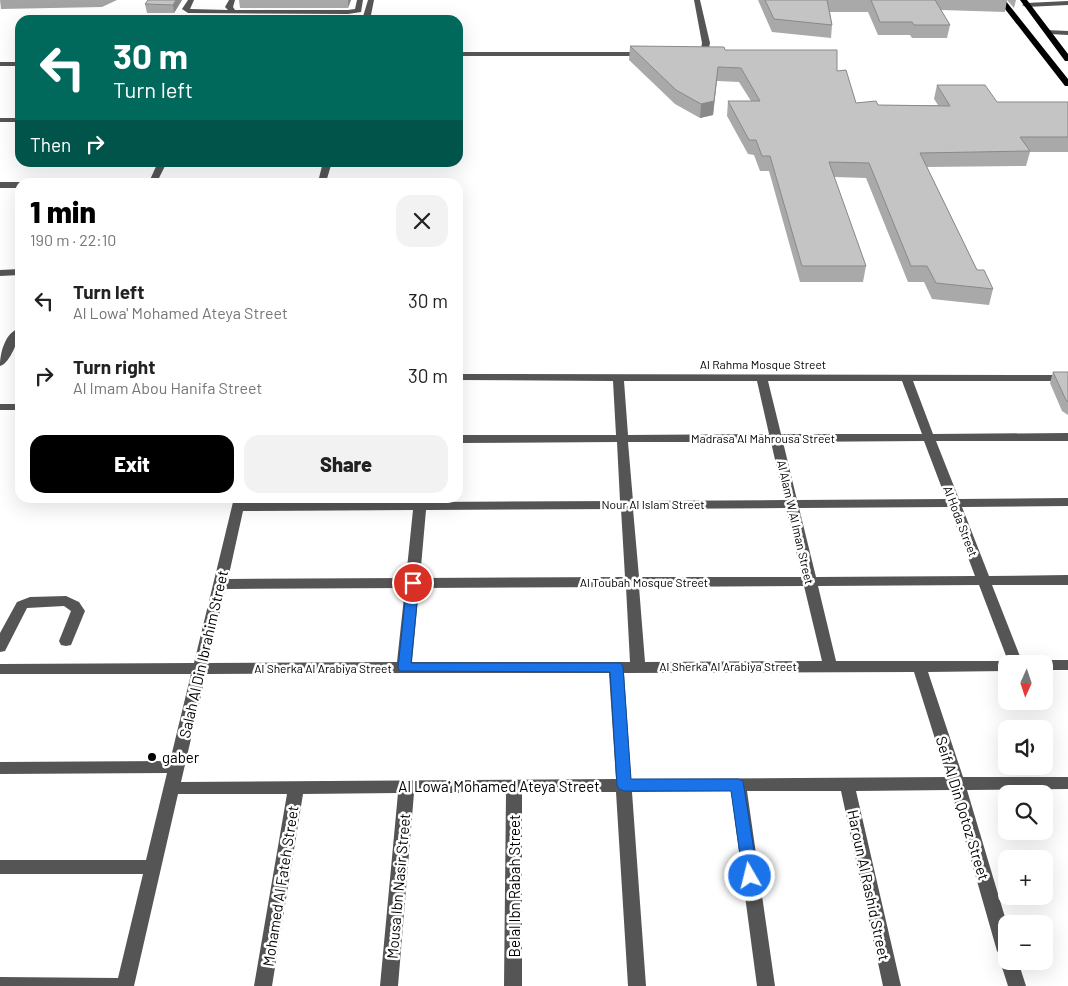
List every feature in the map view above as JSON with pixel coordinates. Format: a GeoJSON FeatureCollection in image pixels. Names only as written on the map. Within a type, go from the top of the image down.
{"type":"FeatureCollection","features":[{"type":"Feature","properties":{"kind":"main road"},"geometry":{"type":"LineString","coordinates":[[1001,0],[1068,84]]}},
{"type":"Feature","properties":{"kind":"main road"},"geometry":{"type":"LineString","coordinates":[[1025,2],[1068,59]]}},
{"type":"Feature","properties":{"kind":"street"},"geometry":{"type":"LineString","coordinates":[[191,0],[186,9],[188,11],[232,12],[348,12],[358,10],[360,0]]}},
{"type":"Feature","properties":{"kind":"street"},"geometry":{"type":"LineString","coordinates":[[232,0],[229,7],[232,12]]}},
{"type":"Feature","properties":{"kind":"street"},"geometry":{"type":"LineString","coordinates":[[367,15],[371,0]]}},
{"type":"Feature","properties":{"kind":"street"},"geometry":{"type":"LineString","coordinates":[[687,54],[700,54],[705,50],[706,44],[696,0]]}},
{"type":"Feature","properties":{"kind":"street"},"geometry":{"type":"LineString","coordinates":[[1025,2],[1068,3]]}},
{"type":"Feature","properties":{"kind":"street"},"geometry":{"type":"LineString","coordinates":[[1049,32],[1068,33]]}},
{"type":"Feature","properties":{"kind":"street"},"geometry":{"type":"LineString","coordinates":[[463,54],[657,54]]}},
{"type":"Feature","properties":{"kind":"street"},"geometry":{"type":"LineString","coordinates":[[0,64],[15,64]]}},
{"type":"Feature","properties":{"kind":"street"},"geometry":{"type":"LineString","coordinates":[[0,120],[15,120]]}},
{"type":"Feature","properties":{"kind":"street"},"geometry":{"type":"LineString","coordinates":[[0,185],[15,185]]}},
{"type":"Feature","properties":{"kind":"street"},"geometry":{"type":"LineString","coordinates":[[0,273],[15,272]]}},
{"type":"Feature","properties":{"kind":"street"},"geometry":{"type":"LineString","coordinates":[[0,363],[15,335]]}},
{"type":"Feature","properties":{"kind":"street","name":"Al Rahma Mosque Street"},"geometry":{"type":"LineString","coordinates":[[463,377],[1068,378]]}},
{"type":"Feature","properties":{"kind":"street"},"geometry":{"type":"LineString","coordinates":[[618,377],[638,667]]}},
{"type":"Feature","properties":{"kind":"street","name":"Al Alam W Al Iman Street"},"geometry":{"type":"LineString","coordinates":[[762,378],[830,666]]}},
{"type":"Feature","properties":{"kind":"street","name":"Al Hoda Street"},"geometry":{"type":"LineString","coordinates":[[906,378],[1013,655]]}},
{"type":"Feature","properties":{"kind":"street"},"geometry":{"type":"LineString","coordinates":[[0,407],[15,407]]}},
{"type":"Feature","properties":{"kind":"street","name":"Madrasa Al Mahrousa Street"},"geometry":{"type":"LineString","coordinates":[[463,439],[1068,437]]}},
{"type":"Feature","properties":{"kind":"street","name":"Nour Al Islam Street"},"geometry":{"type":"LineString","coordinates":[[463,502],[792,504],[1068,502]]}},
{"type":"Feature","properties":{"kind":"street","name":"Salah Al Din Ibrahim Street"},"geometry":{"type":"LineString","coordinates":[[125,986],[239,503]]}},
{"type":"Feature","properties":{"kind":"street"},"geometry":{"type":"LineString","coordinates":[[404,668],[421,503]]}},
{"type":"Feature","properties":{"kind":"street","name":"Al Toubah Mosque Street"},"geometry":{"type":"LineString","coordinates":[[219,584],[1068,580]]}},
{"type":"Feature","properties":{"kind":"street"},"geometry":{"type":"LineString","coordinates":[[0,647],[19,608],[30,602],[66,601],[74,604],[78,611],[66,642]]}},
{"type":"Feature","properties":{"kind":"street"},"geometry":{"type":"LineString","coordinates":[[1053,665],[1068,665]]}},
{"type":"Feature","properties":{"kind":"street","name":"Seif Al Din Qotoz Street"},"geometry":{"type":"LineString","coordinates":[[919,666],[957,783],[998,924]]}},
{"type":"Feature","properties":{"kind":"street","name":"Al Sherka Al Arabiya Street"},"geometry":{"type":"LineString","coordinates":[[0,669],[998,666]]}},
{"type":"Feature","properties":{"kind":"street"},"geometry":{"type":"LineString","coordinates":[[616,667],[637,986]]}},
{"type":"Feature","properties":{"kind":"street"},"geometry":{"type":"LineString","coordinates":[[0,768],[176,767]]}},
{"type":"Feature","properties":{"kind":"street","name":"Al Lowa' Mohamed Ateya Street"},"geometry":{"type":"LineString","coordinates":[[171,788],[957,783],[1067,785]]}},
{"type":"Feature","properties":{"kind":"street","name":"Haroun Al Rashid Street"},"geometry":{"type":"LineString","coordinates":[[848,784],[892,986]]}},
{"type":"Feature","properties":{"kind":"street"},"geometry":{"type":"LineString","coordinates":[[738,785],[766,986]]}},
{"type":"Feature","properties":{"kind":"street","name":"Mousa Ibn Nasir Street"},"geometry":{"type":"LineString","coordinates":[[389,986],[407,786]]}},
{"type":"Feature","properties":{"kind":"street","name":"Belal Ibn Rabah Street"},"geometry":{"type":"LineString","coordinates":[[513,986],[514,786]]}},
{"type":"Feature","properties":{"kind":"street","name":"Mohamed Al Fateh Street"},"geometry":{"type":"LineString","coordinates":[[263,986],[296,787]]}},
{"type":"Feature","properties":{"kind":"street"},"geometry":{"type":"LineString","coordinates":[[0,867],[153,867]]}},
{"type":"Feature","properties":{"kind":"street"},"geometry":{"type":"LineString","coordinates":[[1012,970],[1016,986]]}},
{"type":"Feature","properties":{"kind":"street"},"geometry":{"type":"LineString","coordinates":[[0,985],[125,986]]}},
{"type":"Feature","properties":{"kind":"shaded area"},"geometry":{"type":"Polygon","coordinates":[[[0,0],[117,0],[102,7],[1,9],[0,0]]]}},
{"type":"Feature","properties":{"kind":"building"},"geometry":{"type":"Polygon","coordinates":[[[148,0],[176,0],[173,5],[145,4],[148,0]]]}},
{"type":"Feature","properties":{"kind":"building"},"geometry":{"type":"Polygon","coordinates":[[[765,0],[827,0],[832,25],[774,19],[765,0]]]}},
{"type":"Feature","properties":{"kind":"building"},"geometry":{"type":"Polygon","coordinates":[[[871,0],[935,0],[950,25],[914,25],[912,22],[880,22],[871,0]]]}},
{"type":"Feature","properties":{"kind":"building"},"geometry":{"type":"Polygon","coordinates":[[[630,46],[724,47],[725,50],[837,50],[837,71],[846,70],[856,103],[876,101],[878,105],[950,106],[937,85],[985,85],[997,102],[1068,102],[1068,137],[1020,137],[1030,151],[920,153],[977,270],[984,270],[993,289],[936,283],[927,266],[911,266],[869,163],[829,162],[866,266],[802,266],[770,156],[762,156],[756,140],[749,140],[728,101],[760,101],[741,68],[718,67],[714,101],[701,104],[676,90],[630,46]]]}},
{"type":"Feature","properties":{"kind":"building"},"geometry":{"type":"Polygon","coordinates":[[[1053,372],[1068,372],[1068,402],[1066,400],[1053,372]]]}},
{"type":"Feature","properties":{"kind":"place","name":"gaber"},"geometry":{"type":"Point","coordinates":[152,757]}},
{"type":"Feature","properties":{"kind":"route"},"geometry":{"type":"LineString","coordinates":[[413,583],[404,668],[616,667],[624,785],[738,785],[750,876]]}}]}
